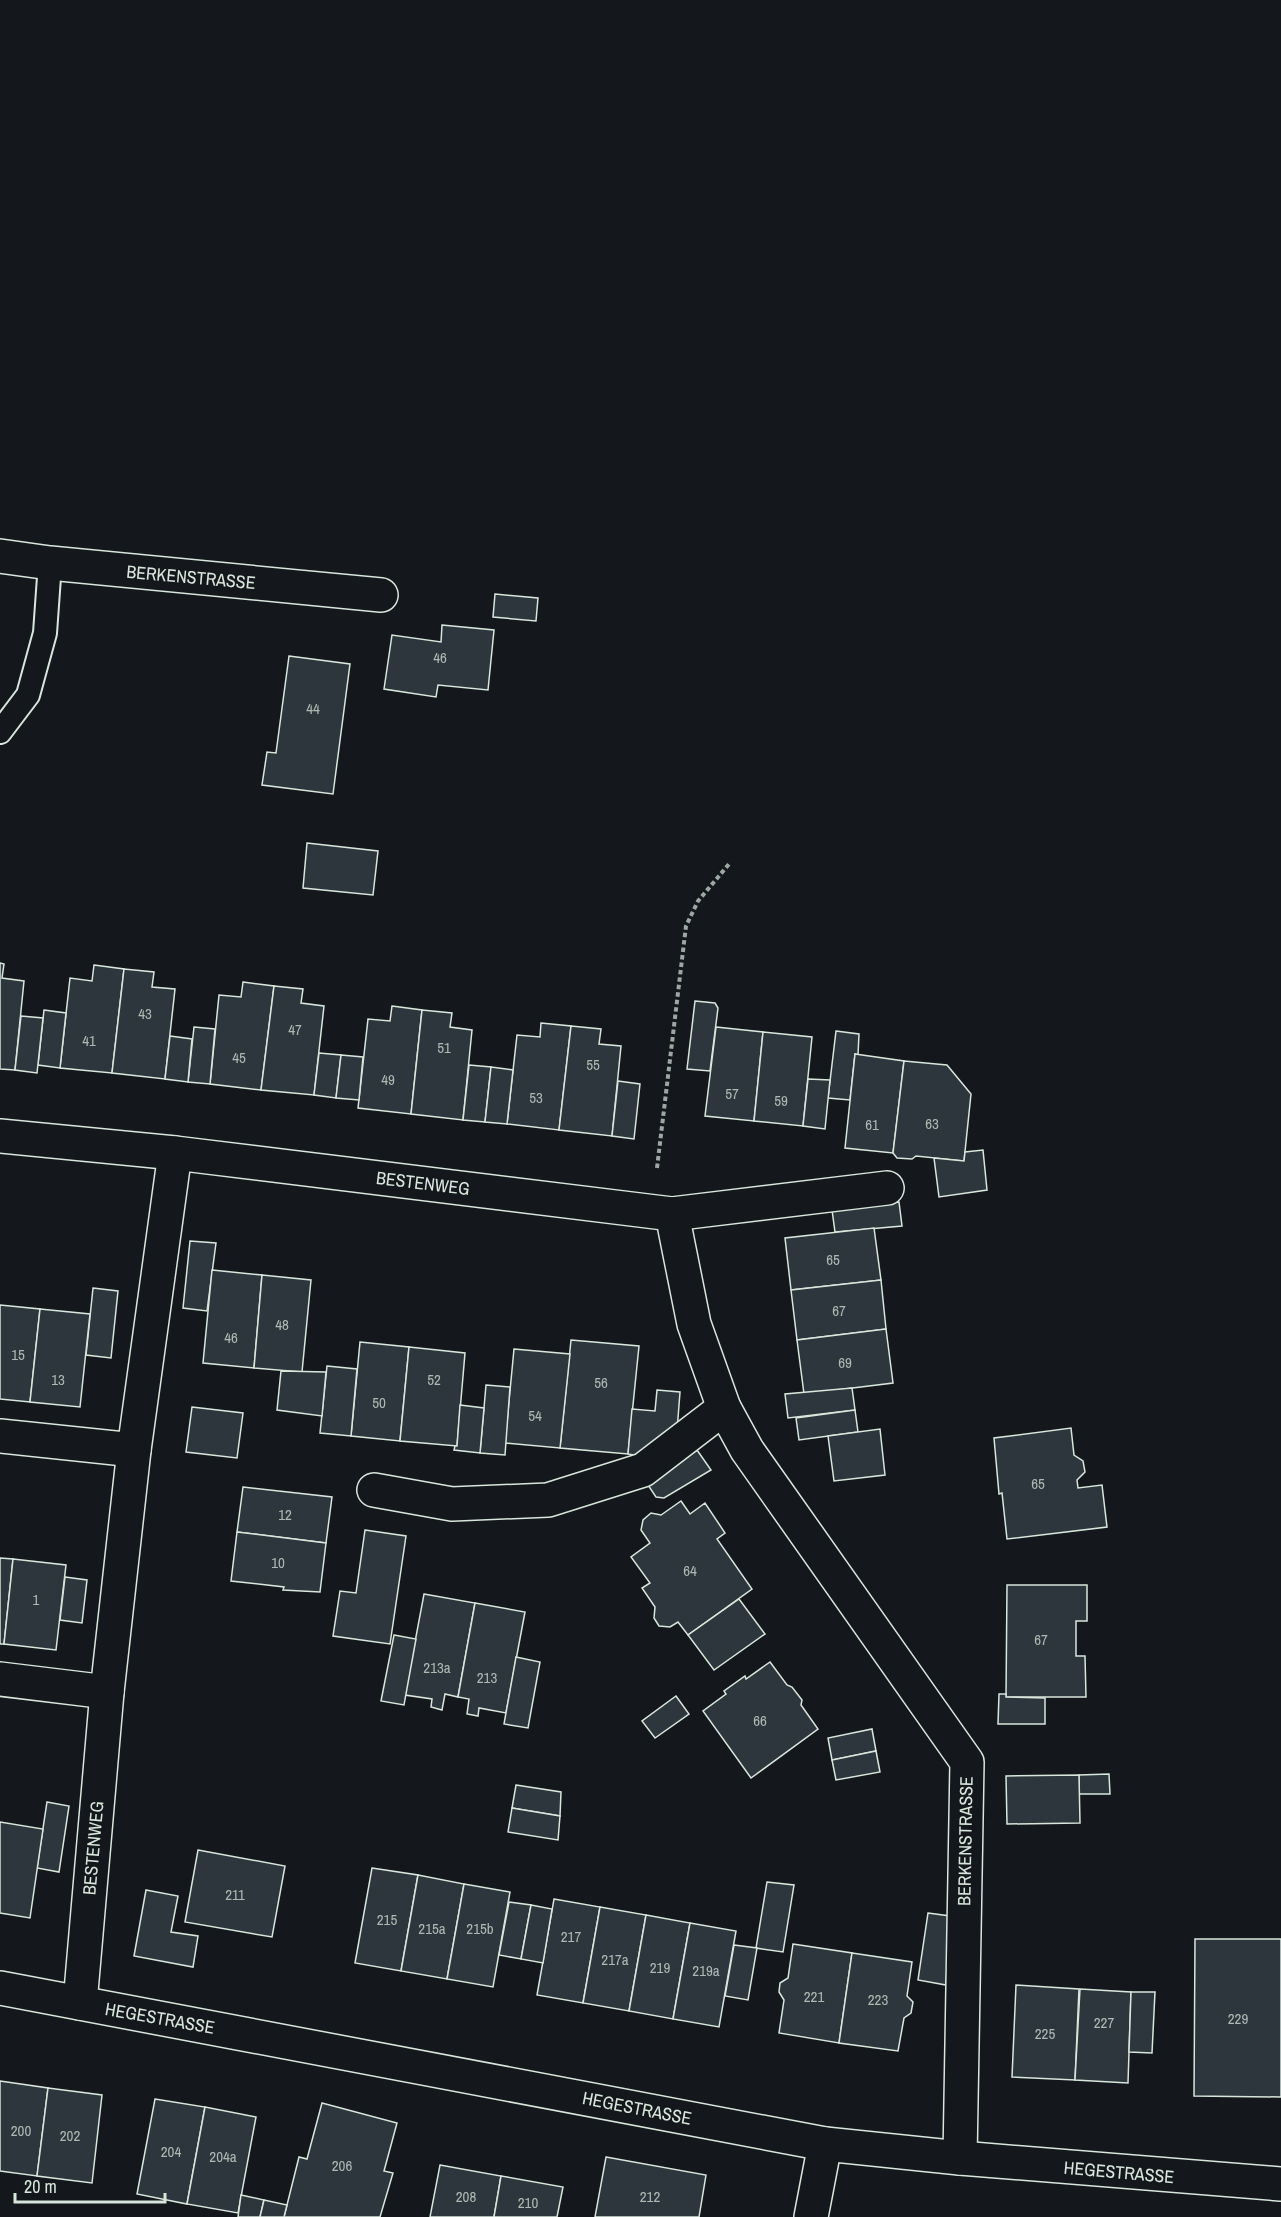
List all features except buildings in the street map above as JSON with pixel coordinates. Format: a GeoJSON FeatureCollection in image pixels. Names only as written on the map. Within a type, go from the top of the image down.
{"type":"FeatureCollection","features":[{"type":"Feature","properties":{"kind":"street","name":"BERKENSTRASSE"},"geometry":{"type":"LineString","coordinates":[[0,556],[50,563],[381,595]]}},
{"type":"Feature","properties":{"kind":"street","name":"BESTENWEG"},"geometry":{"type":"LineString","coordinates":[[0,1136],[175,1153],[662,1212],[887,1188]]}},
{"type":"Feature","properties":{"kind":"street","name":"BESTENWEG"},"geometry":{"type":"LineString","coordinates":[[80,2003],[107,1692],[134,1450],[175,1153]]}},
{"type":"Feature","properties":{"kind":"street"},"geometry":{"type":"LineString","coordinates":[[374,1490],[452,1504],[548,1500],[643,1470],[724,1408],[694,1324],[662,1212]]}},
{"type":"Feature","properties":{"kind":"street","name":"BERKENSTRASSE"},"geometry":{"type":"LineString","coordinates":[[724,1408],[747,1450],[967,1762],[960,2158]]}},
{"type":"Feature","properties":{"kind":"street"},"geometry":{"type":"LineString","coordinates":[[0,1437],[134,1450]]}},
{"type":"Feature","properties":{"kind":"street"},"geometry":{"type":"LineString","coordinates":[[0,1679],[107,1692]]}},
{"type":"Feature","properties":{"kind":"street","name":"HEGESTRASSE"},"geometry":{"type":"LineString","coordinates":[[0,1988],[825,2144],[960,2158],[1281,2184]]}},
{"type":"Feature","properties":{"kind":"street"},"geometry":{"type":"LineString","coordinates":[[811,2217],[825,2144]]}},
{"type":"Feature","properties":{"kind":"lane"},"geometry":{"type":"LineString","coordinates":[[0,732],[28,695],[45,633],[50,563]]}},
{"type":"Feature","properties":{"kind":"path"},"geometry":{"type":"LineString","coordinates":[[662,1212],[686,926],[698,901],[729,864]]}}]}
